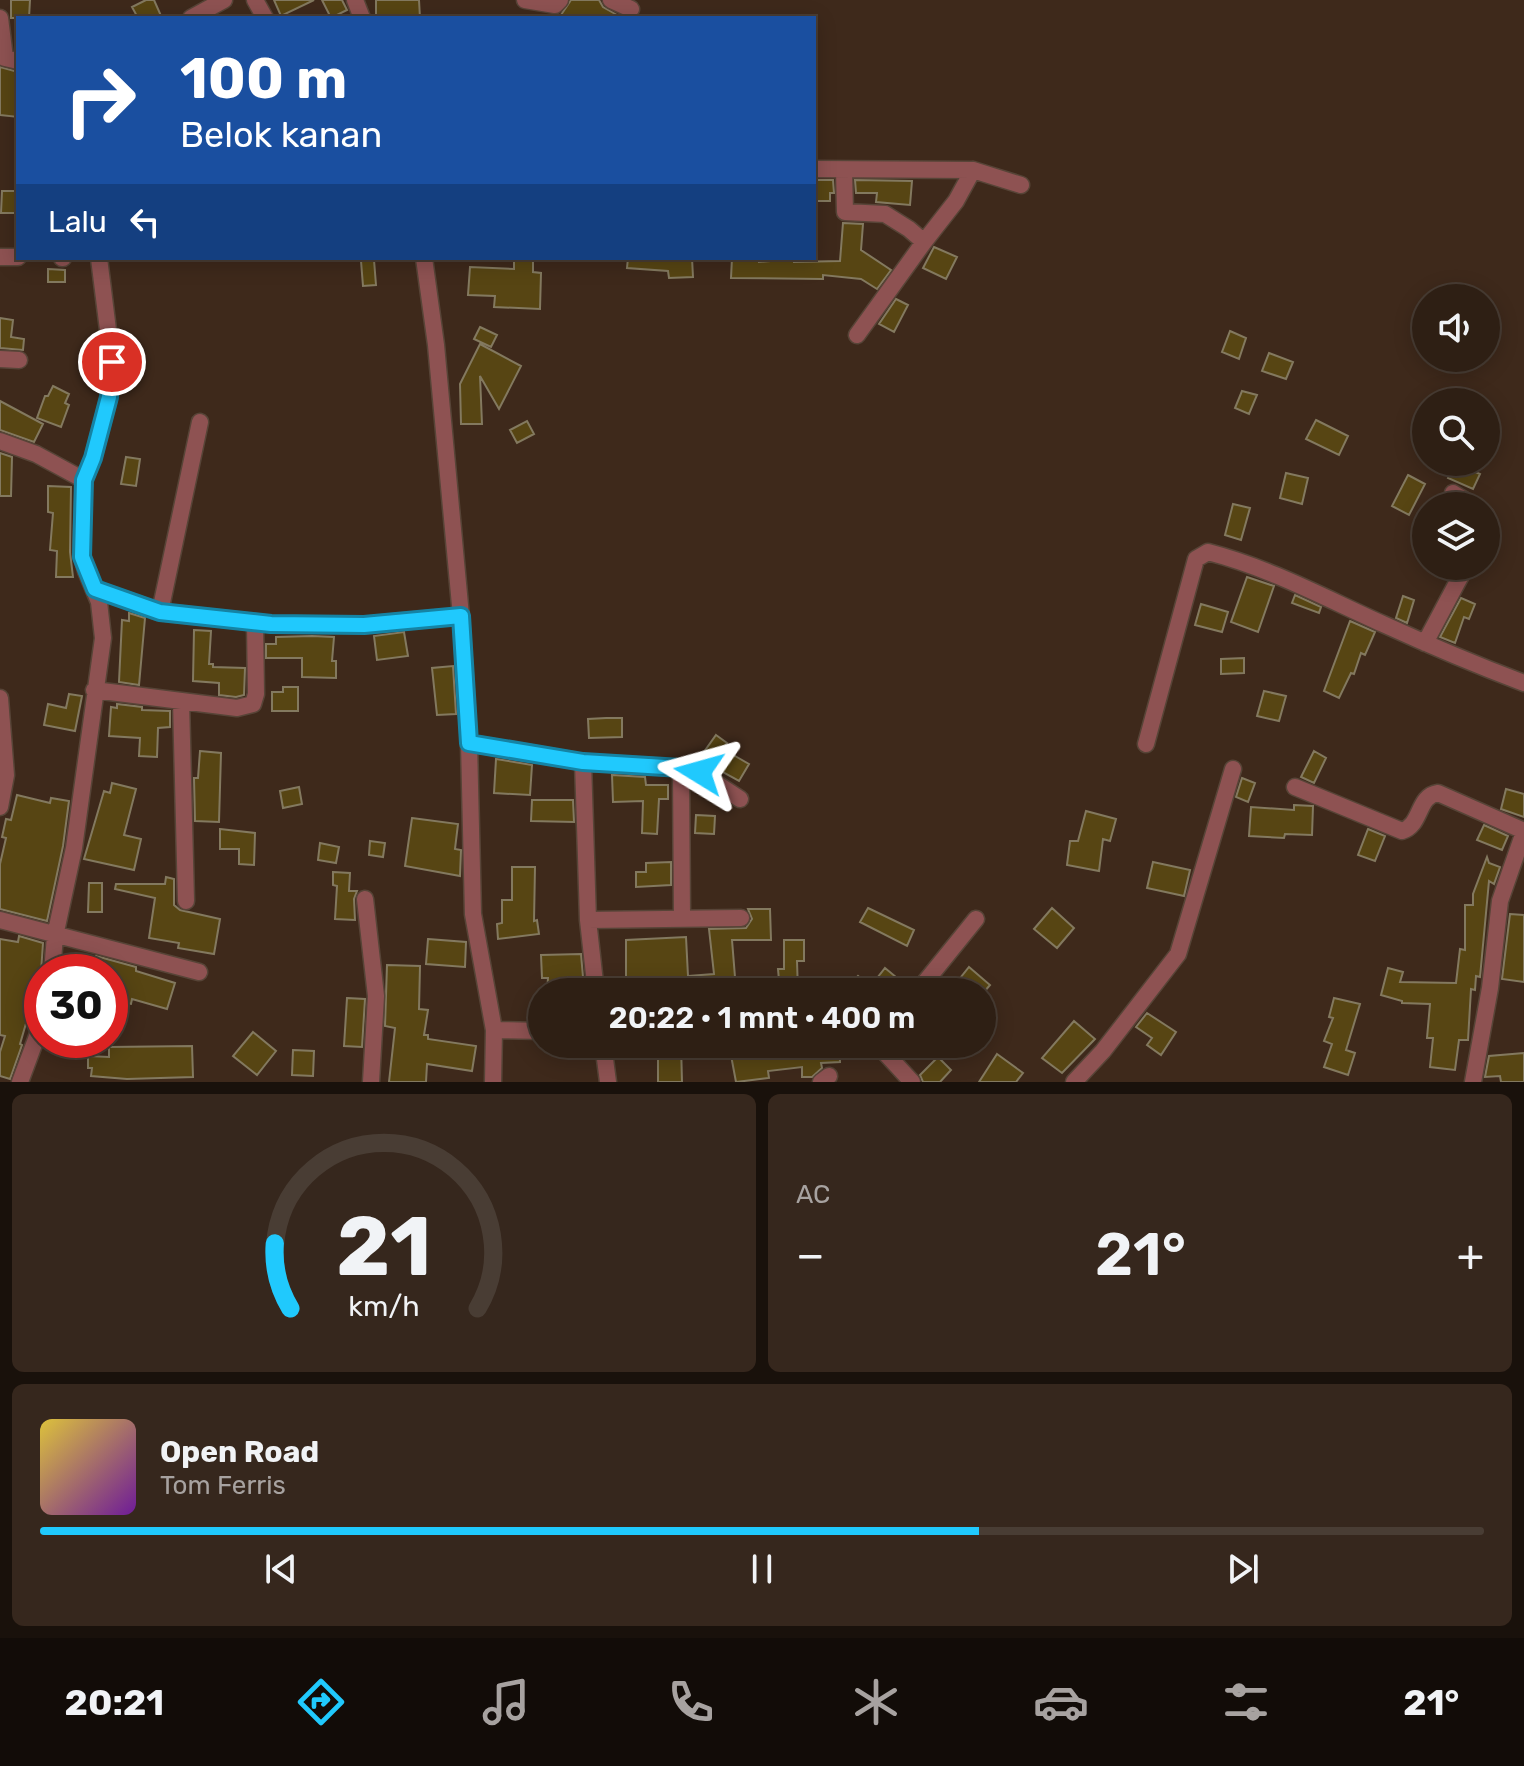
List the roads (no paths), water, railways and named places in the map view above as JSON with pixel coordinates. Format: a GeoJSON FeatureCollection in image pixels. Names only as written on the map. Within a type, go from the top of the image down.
{"type":"FeatureCollection","features":[{"type":"Feature","properties":{"kind":"street"},"geometry":{"type":"LineString","coordinates":[[195,16],[224,0]]}},
{"type":"Feature","properties":{"kind":"street"},"geometry":{"type":"LineString","coordinates":[[525,0],[555,5],[560,0]]}},
{"type":"Feature","properties":{"kind":"street"},"geometry":{"type":"LineString","coordinates":[[611,0],[631,9]]}},
{"type":"Feature","properties":{"kind":"street"},"geometry":{"type":"LineString","coordinates":[[0,18],[5,58],[16,61]]}},
{"type":"Feature","properties":{"kind":"street"},"geometry":{"type":"LineString","coordinates":[[816,169],[973,170],[1021,185]]}},
{"type":"Feature","properties":{"kind":"street"},"geometry":{"type":"LineString","coordinates":[[857,335],[956,201],[973,170]]}},
{"type":"Feature","properties":{"kind":"street"},"geometry":{"type":"LineString","coordinates":[[844,171],[845,212],[885,214],[924,242]]}},
{"type":"Feature","properties":{"kind":"street"},"geometry":{"type":"LineString","coordinates":[[54,954],[74,848],[103,626],[95,589],[82,557],[84,480],[109,397],[112,362],[99,260]]}},
{"type":"Feature","properties":{"kind":"street"},"geometry":{"type":"LineString","coordinates":[[424,260],[436,345],[461,616],[469,743],[473,914],[494,1030],[493,1082]]}},
{"type":"Feature","properties":{"kind":"street"},"geometry":{"type":"LineString","coordinates":[[0,359],[19,360]]}},
{"type":"Feature","properties":{"kind":"street"},"geometry":{"type":"LineString","coordinates":[[160,612],[200,422]]}},
{"type":"Feature","properties":{"kind":"street"},"geometry":{"type":"LineString","coordinates":[[0,441],[36,454],[84,480]]}},
{"type":"Feature","properties":{"kind":"street"},"geometry":{"type":"LineString","coordinates":[[1146,744],[1196,559],[1208,552],[1242,561],[1325,595],[1425,643],[1524,683]]}},
{"type":"Feature","properties":{"kind":"street"},"geometry":{"type":"LineString","coordinates":[[1425,643],[1459,580]]}},
{"type":"Feature","properties":{"kind":"street"},"geometry":{"type":"LineString","coordinates":[[95,589],[160,612],[255,623],[364,625],[461,616]]}},
{"type":"Feature","properties":{"kind":"street"},"geometry":{"type":"LineString","coordinates":[[94,690],[237,708],[253,704],[256,694],[255,623]]}},
{"type":"Feature","properties":{"kind":"street"},"geometry":{"type":"LineString","coordinates":[[0,698],[6,775],[0,807]]}},
{"type":"Feature","properties":{"kind":"street"},"geometry":{"type":"LineString","coordinates":[[181,701],[186,901]]}},
{"type":"Feature","properties":{"kind":"street"},"geometry":{"type":"LineString","coordinates":[[469,743],[583,762],[681,768],[699,772],[740,799]]}},
{"type":"Feature","properties":{"kind":"street"},"geometry":{"type":"LineString","coordinates":[[583,762],[588,920],[594,978]]}},
{"type":"Feature","properties":{"kind":"street"},"geometry":{"type":"LineString","coordinates":[[681,768],[682,919]]}},
{"type":"Feature","properties":{"kind":"street"},"geometry":{"type":"LineString","coordinates":[[1074,1082],[1103,1051],[1178,954],[1233,769]]}},
{"type":"Feature","properties":{"kind":"street"},"geometry":{"type":"LineString","coordinates":[[1295,787],[1402,831],[1413,825],[1426,799],[1438,793],[1524,832],[1500,901],[1490,988],[1473,1082]]}},
{"type":"Feature","properties":{"kind":"street"},"geometry":{"type":"LineString","coordinates":[[365,899],[376,996],[371,1082]]}},
{"type":"Feature","properties":{"kind":"street"},"geometry":{"type":"LineString","coordinates":[[588,920],[741,918]]}},
{"type":"Feature","properties":{"kind":"street"},"geometry":{"type":"LineString","coordinates":[[928,978],[976,919]]}},
{"type":"Feature","properties":{"kind":"street"},"geometry":{"type":"LineString","coordinates":[[0,920],[199,972]]}},
{"type":"Feature","properties":{"kind":"street"},"geometry":{"type":"LineString","coordinates":[[494,1030],[528,1031]]}},
{"type":"Feature","properties":{"kind":"street"},"geometry":{"type":"LineString","coordinates":[[20,1082],[29,1058]]}},
{"type":"Feature","properties":{"kind":"street"},"geometry":{"type":"LineString","coordinates":[[605,1058],[608,1082]]}},
{"type":"Feature","properties":{"kind":"street"},"geometry":{"type":"LineString","coordinates":[[890,1058],[912,1082]]}}]}
